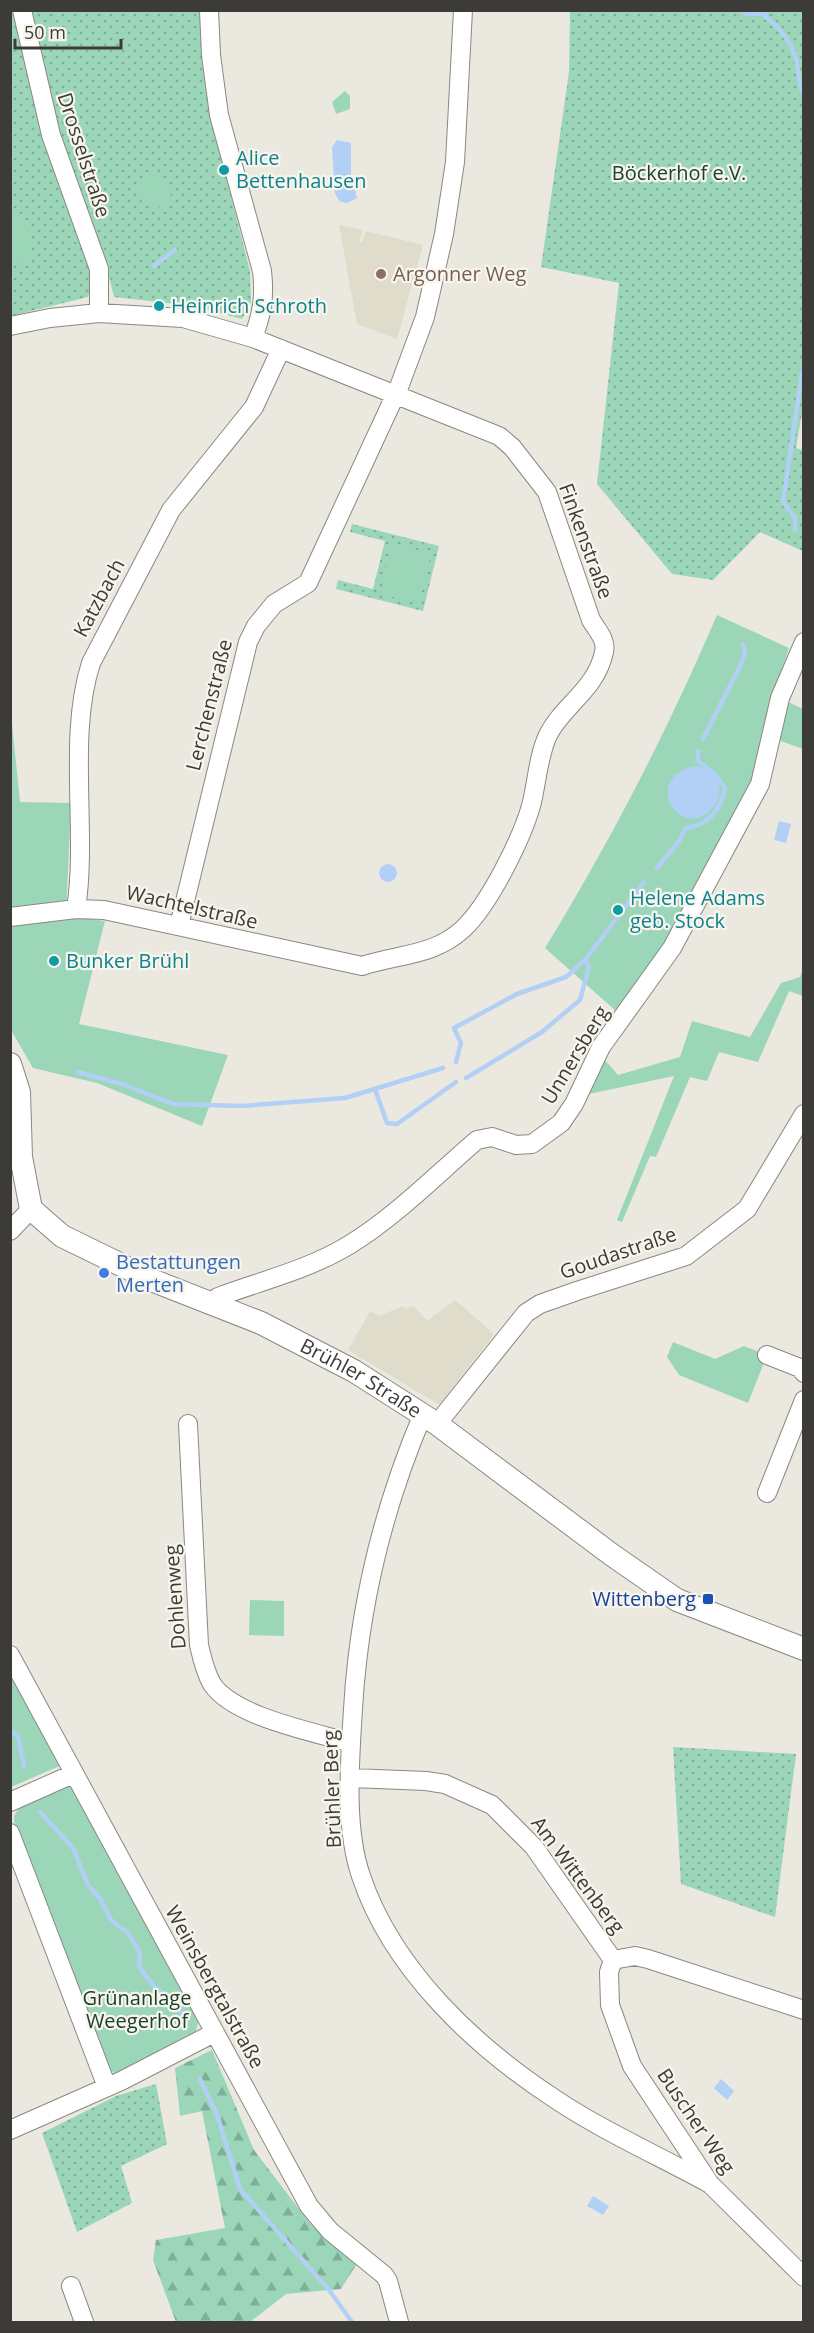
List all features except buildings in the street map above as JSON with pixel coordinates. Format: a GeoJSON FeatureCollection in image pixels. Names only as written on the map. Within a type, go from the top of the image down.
{"type":"FeatureCollection","features":[{"type":"Feature","properties":{"kind":"main road"},"geometry":{"type":"LineString","coordinates":[[10,1064],[19,1092],[21,1157],[31,1209]]}},
{"type":"Feature","properties":{"kind":"main road","name":"Brühler Straße"},"geometry":{"type":"LineString","coordinates":[[31,1209],[62,1236],[154,1281],[261,1323],[334,1360],[430,1419],[612,1555],[677,1600],[804,1649]]}},
{"type":"Feature","properties":{"kind":"street","name":"Drosselstraße"},"geometry":{"type":"LineString","coordinates":[[22,10],[51,135],[99,269],[99,313]]}},
{"type":"Feature","properties":{"kind":"street"},"geometry":{"type":"LineString","coordinates":[[209,10],[211,56],[219,115],[262,271],[265,292],[262,313],[253,338]]}},
{"type":"Feature","properties":{"kind":"street"},"geometry":{"type":"LineString","coordinates":[[396,394],[425,317],[444,234],[455,162],[463,10]]}},
{"type":"Feature","properties":{"kind":"street","name":"Finkenstraße"},"geometry":{"type":"LineString","coordinates":[[10,326],[50,318],[99,313],[183,318],[253,338],[499,436],[512,447],[547,492],[588,613],[603,638],[605,649],[593,680],[548,735],[530,807],[517,840],[499,876],[465,927],[426,952],[390,957],[362,966]]}},
{"type":"Feature","properties":{"kind":"street","name":"Katzbach"},"geometry":{"type":"LineString","coordinates":[[76,909],[81,745],[86,686],[91,663],[171,510],[246,417],[261,393],[280,349]]}},
{"type":"Feature","properties":{"kind":"street","name":"Lerchenstraße"},"geometry":{"type":"LineString","coordinates":[[179,926],[248,642],[256,626],[274,604],[308,583],[396,394]]}},
{"type":"Feature","properties":{"kind":"street","name":"Unnersberg"},"geometry":{"type":"LineString","coordinates":[[208,1304],[218,1297],[319,1260],[348,1246],[368,1232],[477,1140],[492,1137],[524,1146],[532,1144],[561,1123],[574,1104],[601,1047],[672,948],[759,784],[780,698],[804,642]]}},
{"type":"Feature","properties":{"kind":"street","name":"Wachtelstraße"},"geometry":{"type":"LineString","coordinates":[[10,917],[76,909],[104,910],[362,966]]}},
{"type":"Feature","properties":{"kind":"street","name":"Goudastraße"},"geometry":{"type":"LineString","coordinates":[[430,1419],[526,1313],[540,1304],[686,1256],[747,1209],[804,1114]]}},
{"type":"Feature","properties":{"kind":"street"},"geometry":{"type":"LineString","coordinates":[[10,1231],[31,1209]]}},
{"type":"Feature","properties":{"kind":"street"},"geometry":{"type":"LineString","coordinates":[[767,1355],[800,1368],[804,1373]]}},
{"type":"Feature","properties":{"kind":"street"},"geometry":{"type":"LineString","coordinates":[[767,1493],[804,1400]]}},
{"type":"Feature","properties":{"kind":"street","name":"Brühler Berg"},"geometry":{"type":"LineString","coordinates":[[430,1419],[392,1497],[368,1583],[356,1664],[351,1743],[351,1820],[361,1876],[392,1942],[434,1995],[480,2041],[556,2099],[710,2184]]}},
{"type":"Feature","properties":{"kind":"street","name":"Dohlenweg"},"geometry":{"type":"LineString","coordinates":[[188,1424],[199,1645],[208,1675],[221,1694],[241,1707],[351,1743]]}},
{"type":"Feature","properties":{"kind":"street","name":"Weinsbergtalstraße"},"geometry":{"type":"LineString","coordinates":[[10,1655],[309,2206],[330,2231],[380,2270],[388,2281],[399,2322]]}},
{"type":"Feature","properties":{"kind":"street"},"geometry":{"type":"LineString","coordinates":[[10,1802],[73,1774]]}},
{"type":"Feature","properties":{"kind":"street","name":"Am Wittenberg"},"geometry":{"type":"LineString","coordinates":[[352,1778],[445,1784],[492,1805],[534,1847],[574,1908],[613,1960],[635,1956],[648,1959],[804,2010]]}},
{"type":"Feature","properties":{"kind":"street"},"geometry":{"type":"LineString","coordinates":[[10,1833],[106,2087]]}},
{"type":"Feature","properties":{"kind":"street","name":"Buscher Weg"},"geometry":{"type":"LineString","coordinates":[[613,1960],[609,1972],[610,2005],[632,2066],[710,2184],[804,2277]]}},
{"type":"Feature","properties":{"kind":"street"},"geometry":{"type":"LineString","coordinates":[[10,2130],[106,2087],[214,2033]]}},
{"type":"Feature","properties":{"kind":"street"},"geometry":{"type":"LineString","coordinates":[[71,2286],[84,2322]]}},
{"type":"Feature","properties":{"kind":"shaded area","name":"Argonner Weg"},"geometry":{"type":"Polygon","coordinates":[[[339,225],[363,230],[359,242],[362,243],[366,231],[423,245],[397,339],[357,324],[339,225]]]}},
{"type":"Feature","properties":{"kind":"shaded area"},"geometry":{"type":"Polygon","coordinates":[[[455,1300],[494,1334],[440,1405],[348,1350],[370,1311],[379,1316],[403,1306],[406,1309],[414,1306],[427,1321],[455,1300]]]}},
{"type":"Feature","properties":{"kind":"green space"},"geometry":{"type":"Polygon","coordinates":[[[15,10],[26,69],[44,134],[90,258],[93,282],[88,297],[11,316],[10,11],[15,10]]]}},
{"type":"Feature","properties":{"kind":"green space"},"geometry":{"type":"Polygon","coordinates":[[[29,11],[202,11],[218,144],[250,271],[251,302],[242,319],[194,306],[114,297],[105,260],[52,111],[29,11]]]}},
{"type":"Feature","properties":{"kind":"green space","name":"Böckerhof e.V."},"geometry":{"type":"Polygon","coordinates":[[[570,11],[803,11],[804,401],[796,448],[803,450],[803,551],[760,532],[713,580],[672,574],[597,484],[619,283],[541,267],[569,72],[570,11]]]}},
{"type":"Feature","properties":{"kind":"green space"},"geometry":{"type":"Polygon","coordinates":[[[345,91],[350,96],[350,109],[336,114],[332,102],[345,91]]]}},
{"type":"Feature","properties":{"kind":"green space"},"geometry":{"type":"Polygon","coordinates":[[[155,176],[166,181],[171,192],[166,203],[155,208],[144,203],[139,192],[144,181],[155,176]]]}},
{"type":"Feature","properties":{"kind":"green space"},"geometry":{"type":"Polygon","coordinates":[[[24,213],[34,259],[11,264],[11,216],[24,213]]]}},
{"type":"Feature","properties":{"kind":"green space"},"geometry":{"type":"Polygon","coordinates":[[[352,524],[439,546],[423,611],[336,589],[338,580],[373,589],[385,541],[350,532],[352,524]]]}},
{"type":"Feature","properties":{"kind":"green space"},"geometry":{"type":"Polygon","coordinates":[[[392,544],[431,553],[419,603],[380,594],[392,544]]]}},
{"type":"Feature","properties":{"kind":"green space"},"geometry":{"type":"Polygon","coordinates":[[[717,615],[789,648],[766,718],[754,780],[668,944],[616,1011],[545,948],[593,867],[637,785],[717,615]]]}},
{"type":"Feature","properties":{"kind":"green space"},"geometry":{"type":"Polygon","coordinates":[[[788,702],[803,709],[803,749],[778,740],[788,702]]]}},
{"type":"Feature","properties":{"kind":"green space"},"geometry":{"type":"Polygon","coordinates":[[[11,714],[20,802],[71,803],[66,915],[105,921],[79,1024],[228,1055],[202,1126],[97,1083],[33,1068],[11,1030],[11,714]]]}},
{"type":"Feature","properties":{"kind":"green space"},"geometry":{"type":"Polygon","coordinates":[[[803,969],[803,996],[789,991],[758,1062],[719,1052],[707,1081],[690,1077],[656,1157],[650,1156],[622,1222],[617,1220],[674,1076],[584,1095],[603,1058],[618,1075],[680,1057],[692,1021],[750,1037],[781,983],[800,977],[803,969]]]}},
{"type":"Feature","properties":{"kind":"green space"},"geometry":{"type":"Polygon","coordinates":[[[673,1342],[715,1359],[744,1346],[767,1355],[748,1403],[679,1375],[667,1357],[673,1342]]]}},
{"type":"Feature","properties":{"kind":"green space"},"geometry":{"type":"Polygon","coordinates":[[[250,1600],[284,1601],[284,1636],[249,1635],[250,1600]]]}},
{"type":"Feature","properties":{"kind":"green space"},"geometry":{"type":"Polygon","coordinates":[[[10,1667],[62,1765],[11,1787],[10,1787],[10,1667]]]}},
{"type":"Feature","properties":{"kind":"green space"},"geometry":{"type":"Polygon","coordinates":[[[673,1747],[796,1754],[775,1917],[681,1884],[673,1747]]]}},
{"type":"Feature","properties":{"kind":"green space","name":"Grünanlage Weegerhof"},"geometry":{"type":"Polygon","coordinates":[[[65,1785],[71,1786],[199,2019],[195,2034],[115,2073],[105,2067],[34,1869],[14,1821],[15,1815],[25,1804],[65,1785]]]}},
{"type":"Feature","properties":{"kind":"green space"},"geometry":{"type":"Polygon","coordinates":[[[212,2050],[254,2150],[312,2226],[358,2262],[341,2289],[286,2294],[250,2322],[176,2322],[153,2260],[156,2240],[225,2228],[202,2111],[180,2116],[175,2068],[212,2050]]]}},
{"type":"Feature","properties":{"kind":"green space"},"geometry":{"type":"Polygon","coordinates":[[[156,2084],[167,2144],[121,2166],[132,2203],[77,2232],[42,2133],[116,2096],[156,2084]]]}},
{"type":"Feature","properties":{"kind":"water"},"geometry":{"type":"Polygon","coordinates":[[[738,11],[769,11],[765,16],[746,16],[738,11]]]}},
{"type":"Feature","properties":{"kind":"water"},"geometry":{"type":"Polygon","coordinates":[[[337,140],[351,143],[351,175],[357,198],[347,203],[339,201],[335,193],[332,147],[337,140]]]}},
{"type":"Feature","properties":{"kind":"water"},"geometry":{"type":"Polygon","coordinates":[[[696,766],[712,773],[719,783],[719,795],[714,806],[706,814],[695,818],[683,816],[672,806],[667,792],[676,775],[682,770],[696,766]]]}},
{"type":"Feature","properties":{"kind":"water"},"geometry":{"type":"Polygon","coordinates":[[[779,821],[791,824],[786,843],[774,840],[779,821]]]}},
{"type":"Feature","properties":{"kind":"water"},"geometry":{"type":"Polygon","coordinates":[[[384,864],[392,864],[397,869],[395,880],[384,882],[379,877],[379,869],[384,864]]]}},
{"type":"Feature","properties":{"kind":"water"},"geometry":{"type":"Polygon","coordinates":[[[721,2079],[734,2091],[727,2100],[714,2088],[721,2079]]]}},
{"type":"Feature","properties":{"kind":"water"},"geometry":{"type":"Polygon","coordinates":[[[593,2196],[609,2206],[603,2215],[587,2206],[593,2196]]]}},
{"type":"Feature","properties":{"kind":"waterway"},"geometry":{"type":"LineString","coordinates":[[765,16],[780,30],[791,46],[804,96]]}},
{"type":"Feature","properties":{"kind":"waterway"},"geometry":{"type":"LineString","coordinates":[[154,266],[175,250]]}},
{"type":"Feature","properties":{"kind":"waterway"},"geometry":{"type":"LineString","coordinates":[[795,530],[795,518],[783,502],[804,360]]}},
{"type":"Feature","properties":{"kind":"waterway"},"geometry":{"type":"LineString","coordinates":[[703,739],[742,662],[745,652],[743,644]]}},
{"type":"Feature","properties":{"kind":"waterway"},"geometry":{"type":"LineString","coordinates":[[657,868],[679,841],[686,828],[701,824],[713,815],[723,796],[725,788],[714,773],[698,761],[698,751]]}},
{"type":"Feature","properties":{"kind":"waterway"},"geometry":{"type":"LineString","coordinates":[[456,1062],[461,1043],[454,1028],[517,994],[566,977],[585,960],[644,882]]}},
{"type":"Feature","properties":{"kind":"waterway"},"geometry":{"type":"LineString","coordinates":[[466,1078],[542,1032],[580,1000],[589,967],[585,960]]}},
{"type":"Feature","properties":{"kind":"waterway"},"geometry":{"type":"LineString","coordinates":[[78,1072],[122,1084],[173,1104],[242,1106],[345,1098],[443,1068]]}},
{"type":"Feature","properties":{"kind":"waterway"},"geometry":{"type":"LineString","coordinates":[[375,1089],[387,1123],[397,1124],[456,1082]]}},
{"type":"Feature","properties":{"kind":"waterway"},"geometry":{"type":"LineString","coordinates":[[10,1731],[18,1736],[24,1766]]}},
{"type":"Feature","properties":{"kind":"waterway"},"geometry":{"type":"LineString","coordinates":[[40,1812],[73,1848],[88,1885],[101,1900],[111,1920],[128,1933],[140,1953],[139,1966],[155,1988],[179,2003],[183,2018]]}},
{"type":"Feature","properties":{"kind":"waterway"},"geometry":{"type":"LineString","coordinates":[[200,2079],[217,2115],[240,2189],[329,2290],[352,2322]]}},
{"type":"Feature","properties":{"kind":"place","name":"Alice Bettenhausen"},"geometry":{"type":"Point","coordinates":[224,170]}},
{"type":"Feature","properties":{"kind":"place","name":"Argonner Weg"},"geometry":{"type":"Point","coordinates":[381,274]}},
{"type":"Feature","properties":{"kind":"place","name":"Heinrich Schroth"},"geometry":{"type":"Point","coordinates":[159,306]}},
{"type":"Feature","properties":{"kind":"place","name":"Helene Adams geb. Stock"},"geometry":{"type":"Point","coordinates":[618,910]}},
{"type":"Feature","properties":{"kind":"place","name":"Bunker Brühl"},"geometry":{"type":"Point","coordinates":[54,961]}},
{"type":"Feature","properties":{"kind":"place","name":"Bestattungen Merten"},"geometry":{"type":"Point","coordinates":[104,1273]}},
{"type":"Feature","properties":{"kind":"place","name":"Wittenberg"},"geometry":{"type":"Point","coordinates":[708,1599]}}]}
